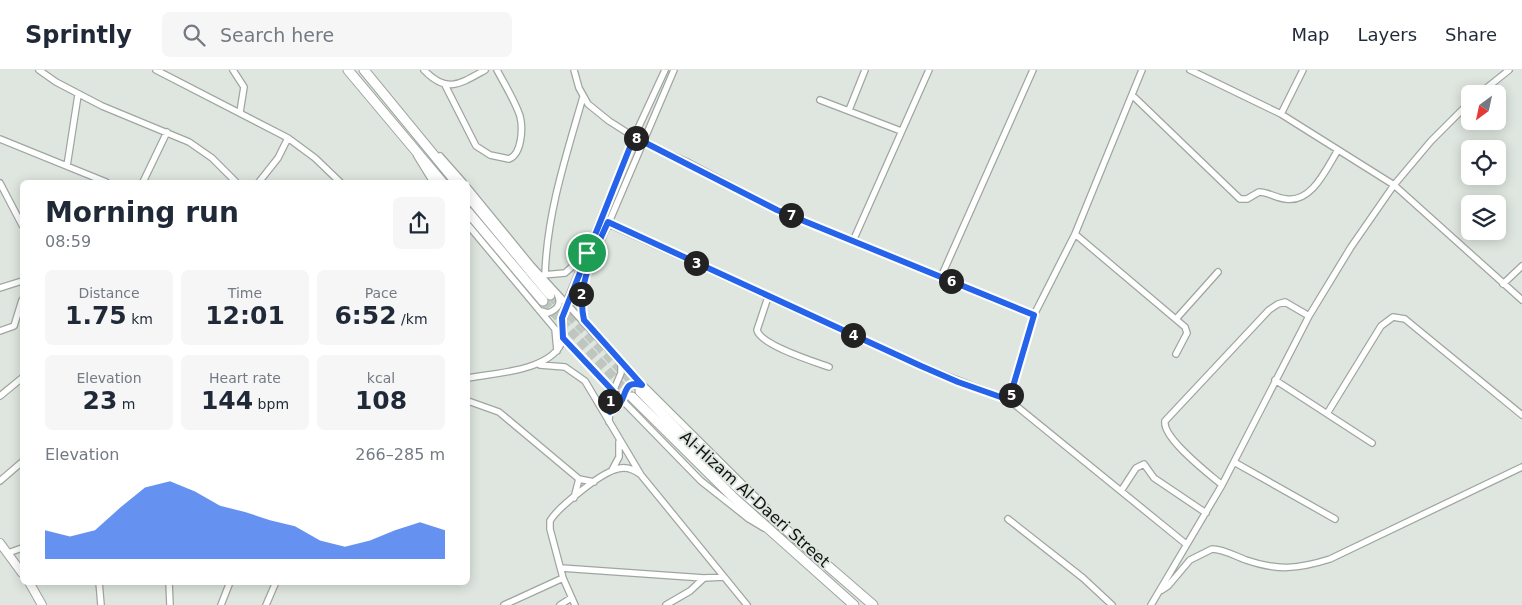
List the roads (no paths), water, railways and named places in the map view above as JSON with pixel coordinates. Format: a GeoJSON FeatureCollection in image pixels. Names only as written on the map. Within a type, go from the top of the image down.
{"type":"FeatureCollection","features":[{"type":"Feature","properties":{"kind":"highway"},"geometry":{"type":"LineString","coordinates":[[348,70],[440,180]]}},
{"type":"Feature","properties":{"kind":"highway"},"geometry":{"type":"LineString","coordinates":[[364,70],[454,180]]}},
{"type":"Feature","properties":{"kind":"highway"},"geometry":{"type":"LineString","coordinates":[[470,198],[550,296]]}},
{"type":"Feature","properties":{"kind":"highway"},"geometry":{"type":"LineString","coordinates":[[470,214],[550,296]]}},
{"type":"Feature","properties":{"kind":"highway","name":"Al-Hizam Al-Daeri Street"},"geometry":{"type":"LineString","coordinates":[[641,388],[698,451],[873,605]]}},
{"type":"Feature","properties":{"kind":"highway","name":"Al-Hizam Al-Daeri Street"},"geometry":{"type":"LineString","coordinates":[[632,397],[696,462],[854,605]]}},
{"type":"Feature","properties":{"kind":"main road"},"geometry":{"type":"LineString","coordinates":[[0,543],[20,570]]}},
{"type":"Feature","properties":{"kind":"main road"},"geometry":{"type":"LineString","coordinates":[[30,585],[42,605]]}},
{"type":"Feature","properties":{"kind":"street"},"geometry":{"type":"LineString","coordinates":[[39,70],[78,95],[201,149],[234,180]]}},
{"type":"Feature","properties":{"kind":"street"},"geometry":{"type":"LineString","coordinates":[[156,70],[288,138],[315,158],[338,180]]}},
{"type":"Feature","properties":{"kind":"street"},"geometry":{"type":"LineString","coordinates":[[233,70],[244,87],[240,112]]}},
{"type":"Feature","properties":{"kind":"street"},"geometry":{"type":"LineString","coordinates":[[424,70],[432,79],[445,85],[460,83],[485,70]]}},
{"type":"Feature","properties":{"kind":"street"},"geometry":{"type":"LineString","coordinates":[[445,85],[476,146],[490,155],[509,159],[515,156],[518,149],[520,117],[498,70]]}},
{"type":"Feature","properties":{"kind":"street"},"geometry":{"type":"LineString","coordinates":[[574,70],[583,96],[597,112],[642,142],[695,166],[777,210],[1034,315]]}},
{"type":"Feature","properties":{"kind":"street"},"geometry":{"type":"LineString","coordinates":[[470,378],[537,364],[548,359],[557,351],[563,338],[562,318],[567,303],[634,137],[665,70]]}},
{"type":"Feature","properties":{"kind":"street"},"geometry":{"type":"LineString","coordinates":[[584,320],[581,305],[582,287],[602,235],[674,70]]}},
{"type":"Feature","properties":{"kind":"street"},"geometry":{"type":"LineString","coordinates":[[849,110],[864,70]]}},
{"type":"Feature","properties":{"kind":"street"},"geometry":{"type":"LineString","coordinates":[[853,241],[929,70]]}},
{"type":"Feature","properties":{"kind":"street"},"geometry":{"type":"LineString","coordinates":[[941,277],[1033,70]]}},
{"type":"Feature","properties":{"kind":"street"},"geometry":{"type":"LineString","coordinates":[[1009,400],[1034,315],[1074,234],[1142,70]]}},
{"type":"Feature","properties":{"kind":"street"},"geometry":{"type":"LineString","coordinates":[[1190,70],[1281,114],[1394,185],[1522,300]]}},
{"type":"Feature","properties":{"kind":"street"},"geometry":{"type":"LineString","coordinates":[[1281,114],[1303,70]]}},
{"type":"Feature","properties":{"kind":"street"},"geometry":{"type":"LineString","coordinates":[[1490,85],[1508,70]]}},
{"type":"Feature","properties":{"kind":"street"},"geometry":{"type":"LineString","coordinates":[[67,166],[78,95]]}},
{"type":"Feature","properties":{"kind":"street"},"geometry":{"type":"LineString","coordinates":[[1132,95],[1240,199],[1247,199],[1263,192],[1286,199],[1303,198],[1311,191],[1338,150]]}},
{"type":"Feature","properties":{"kind":"street"},"geometry":{"type":"LineString","coordinates":[[543,275],[552,208],[583,96]]}},
{"type":"Feature","properties":{"kind":"street"},"geometry":{"type":"LineString","coordinates":[[820,100],[901,131]]}},
{"type":"Feature","properties":{"kind":"street"},"geometry":{"type":"LineString","coordinates":[[1152,605],[1222,485],[1309,316],[1351,247],[1394,185],[1431,141],[1461,111]]}},
{"type":"Feature","properties":{"kind":"street"},"geometry":{"type":"LineString","coordinates":[[144,180],[166,132]]}},
{"type":"Feature","properties":{"kind":"street"},"geometry":{"type":"LineString","coordinates":[[261,180],[278,158],[288,138]]}},
{"type":"Feature","properties":{"kind":"street"},"geometry":{"type":"LineString","coordinates":[[0,139],[101,180]]}},
{"type":"Feature","properties":{"kind":"street"},"geometry":{"type":"LineString","coordinates":[[422,142],[436,152],[461,180]]}},
{"type":"Feature","properties":{"kind":"street"},"geometry":{"type":"LineString","coordinates":[[414,150],[432,180]]}},
{"type":"Feature","properties":{"kind":"street"},"geometry":{"type":"LineString","coordinates":[[0,184],[20,221]]}},
{"type":"Feature","properties":{"kind":"street"},"geometry":{"type":"LineString","coordinates":[[470,190],[543,275],[550,296],[560,303],[556,309],[548,313],[539,310]]}},
{"type":"Feature","properties":{"kind":"street"},"geometry":{"type":"LineString","coordinates":[[608,222],[768,297],[958,382],[1009,400],[1186,544]]}},
{"type":"Feature","properties":{"kind":"street"},"geometry":{"type":"LineString","coordinates":[[470,227],[563,338],[701,481],[749,520],[772,532]]}},
{"type":"Feature","properties":{"kind":"street"},"geometry":{"type":"LineString","coordinates":[[595,232],[602,235]]}},
{"type":"Feature","properties":{"kind":"street"},"geometry":{"type":"LineString","coordinates":[[1074,234],[1185,327],[1187,333],[1176,354]]}},
{"type":"Feature","properties":{"kind":"street"},"geometry":{"type":"LineString","coordinates":[[543,275],[559,274],[570,270],[587,253]]}},
{"type":"Feature","properties":{"kind":"street"},"geometry":{"type":"LineString","coordinates":[[1503,284],[1522,266]]}},
{"type":"Feature","properties":{"kind":"street"},"geometry":{"type":"LineString","coordinates":[[1176,319],[1218,272]]}},
{"type":"Feature","properties":{"kind":"street"},"geometry":{"type":"LineString","coordinates":[[0,288],[20,282]]}},
{"type":"Feature","properties":{"kind":"street"},"geometry":{"type":"LineString","coordinates":[[550,296],[567,303],[584,320],[641,388]]}},
{"type":"Feature","properties":{"kind":"street"},"geometry":{"type":"LineString","coordinates":[[768,297],[757,330],[760,337],[775,346],[830,367]]}},
{"type":"Feature","properties":{"kind":"street"},"geometry":{"type":"LineString","coordinates":[[1222,485],[1178,444],[1165,428],[1165,421],[1269,310],[1285,302],[1309,316]]}},
{"type":"Feature","properties":{"kind":"street"},"geometry":{"type":"LineString","coordinates":[[0,331],[14,326],[20,306]]}},
{"type":"Feature","properties":{"kind":"street"},"geometry":{"type":"LineString","coordinates":[[1328,412],[1381,326],[1393,316],[1405,319],[1522,415]]}},
{"type":"Feature","properties":{"kind":"street"},"geometry":{"type":"LineString","coordinates":[[555,329],[557,351]]}},
{"type":"Feature","properties":{"kind":"street"},"geometry":{"type":"LineString","coordinates":[[609,422],[609,404],[621,373],[621,363]]}},
{"type":"Feature","properties":{"kind":"street"},"geometry":{"type":"LineString","coordinates":[[537,364],[565,367],[578,374],[585,381],[641,475],[747,605]]}},
{"type":"Feature","properties":{"kind":"street"},"geometry":{"type":"LineString","coordinates":[[0,396],[20,380]]}},
{"type":"Feature","properties":{"kind":"street"},"geometry":{"type":"LineString","coordinates":[[1275,380],[1328,412],[1372,443]]}},
{"type":"Feature","properties":{"kind":"street"},"geometry":{"type":"LineString","coordinates":[[610,412],[622,400],[623,392],[628,387],[637,384],[641,388]]}},
{"type":"Feature","properties":{"kind":"street"},"geometry":{"type":"LineString","coordinates":[[470,400],[499,412],[579,479],[594,482]]}},
{"type":"Feature","properties":{"kind":"street"},"geometry":{"type":"LineString","coordinates":[[575,605],[563,578],[549,525],[555,514],[612,470],[619,457],[619,438]]}},
{"type":"Feature","properties":{"kind":"street"},"geometry":{"type":"LineString","coordinates":[[1234,462],[1335,519]]}},
{"type":"Feature","properties":{"kind":"street"},"geometry":{"type":"LineString","coordinates":[[0,482],[20,464]]}},
{"type":"Feature","properties":{"kind":"street"},"geometry":{"type":"LineString","coordinates":[[1121,491],[1136,468],[1144,464],[1154,478],[1206,513]]}},
{"type":"Feature","properties":{"kind":"street"},"geometry":{"type":"LineString","coordinates":[[1160,591],[1168,586],[1190,560],[1212,548],[1260,565],[1282,569],[1304,567],[1330,559],[1522,467]]}},
{"type":"Feature","properties":{"kind":"street"},"geometry":{"type":"LineString","coordinates":[[612,470],[631,469],[641,475]]}},
{"type":"Feature","properties":{"kind":"street"},"geometry":{"type":"LineString","coordinates":[[574,498],[579,479]]}},
{"type":"Feature","properties":{"kind":"street"},"geometry":{"type":"LineString","coordinates":[[1008,518],[1083,578],[1112,605]]}},
{"type":"Feature","properties":{"kind":"street"},"geometry":{"type":"LineString","coordinates":[[8,553],[20,549]]}},
{"type":"Feature","properties":{"kind":"street"},"geometry":{"type":"LineString","coordinates":[[561,568],[704,578],[724,577]]}},
{"type":"Feature","properties":{"kind":"street"},"geometry":{"type":"LineString","coordinates":[[504,605],[563,578]]}},
{"type":"Feature","properties":{"kind":"street"},"geometry":{"type":"LineString","coordinates":[[666,605],[690,591],[704,578]]}},
{"type":"Feature","properties":{"kind":"street"},"geometry":{"type":"LineString","coordinates":[[100,585],[100,605]]}},
{"type":"Feature","properties":{"kind":"street"},"geometry":{"type":"LineString","coordinates":[[169,585],[170,605]]}},
{"type":"Feature","properties":{"kind":"street"},"geometry":{"type":"LineString","coordinates":[[221,605],[229,585]]}},
{"type":"Feature","properties":{"kind":"street"},"geometry":{"type":"LineString","coordinates":[[266,605],[275,585]]}},
{"type":"Feature","properties":{"kind":"street"},"geometry":{"type":"LineString","coordinates":[[560,605],[571,598]]}},
{"type":"Feature","properties":{"kind":"tunnel"},"geometry":{"type":"LineString","coordinates":[[550,295],[640,390]]}},
{"type":"Feature","properties":{"kind":"tunnel"},"geometry":{"type":"LineString","coordinates":[[543,301],[632,397]]}}]}
